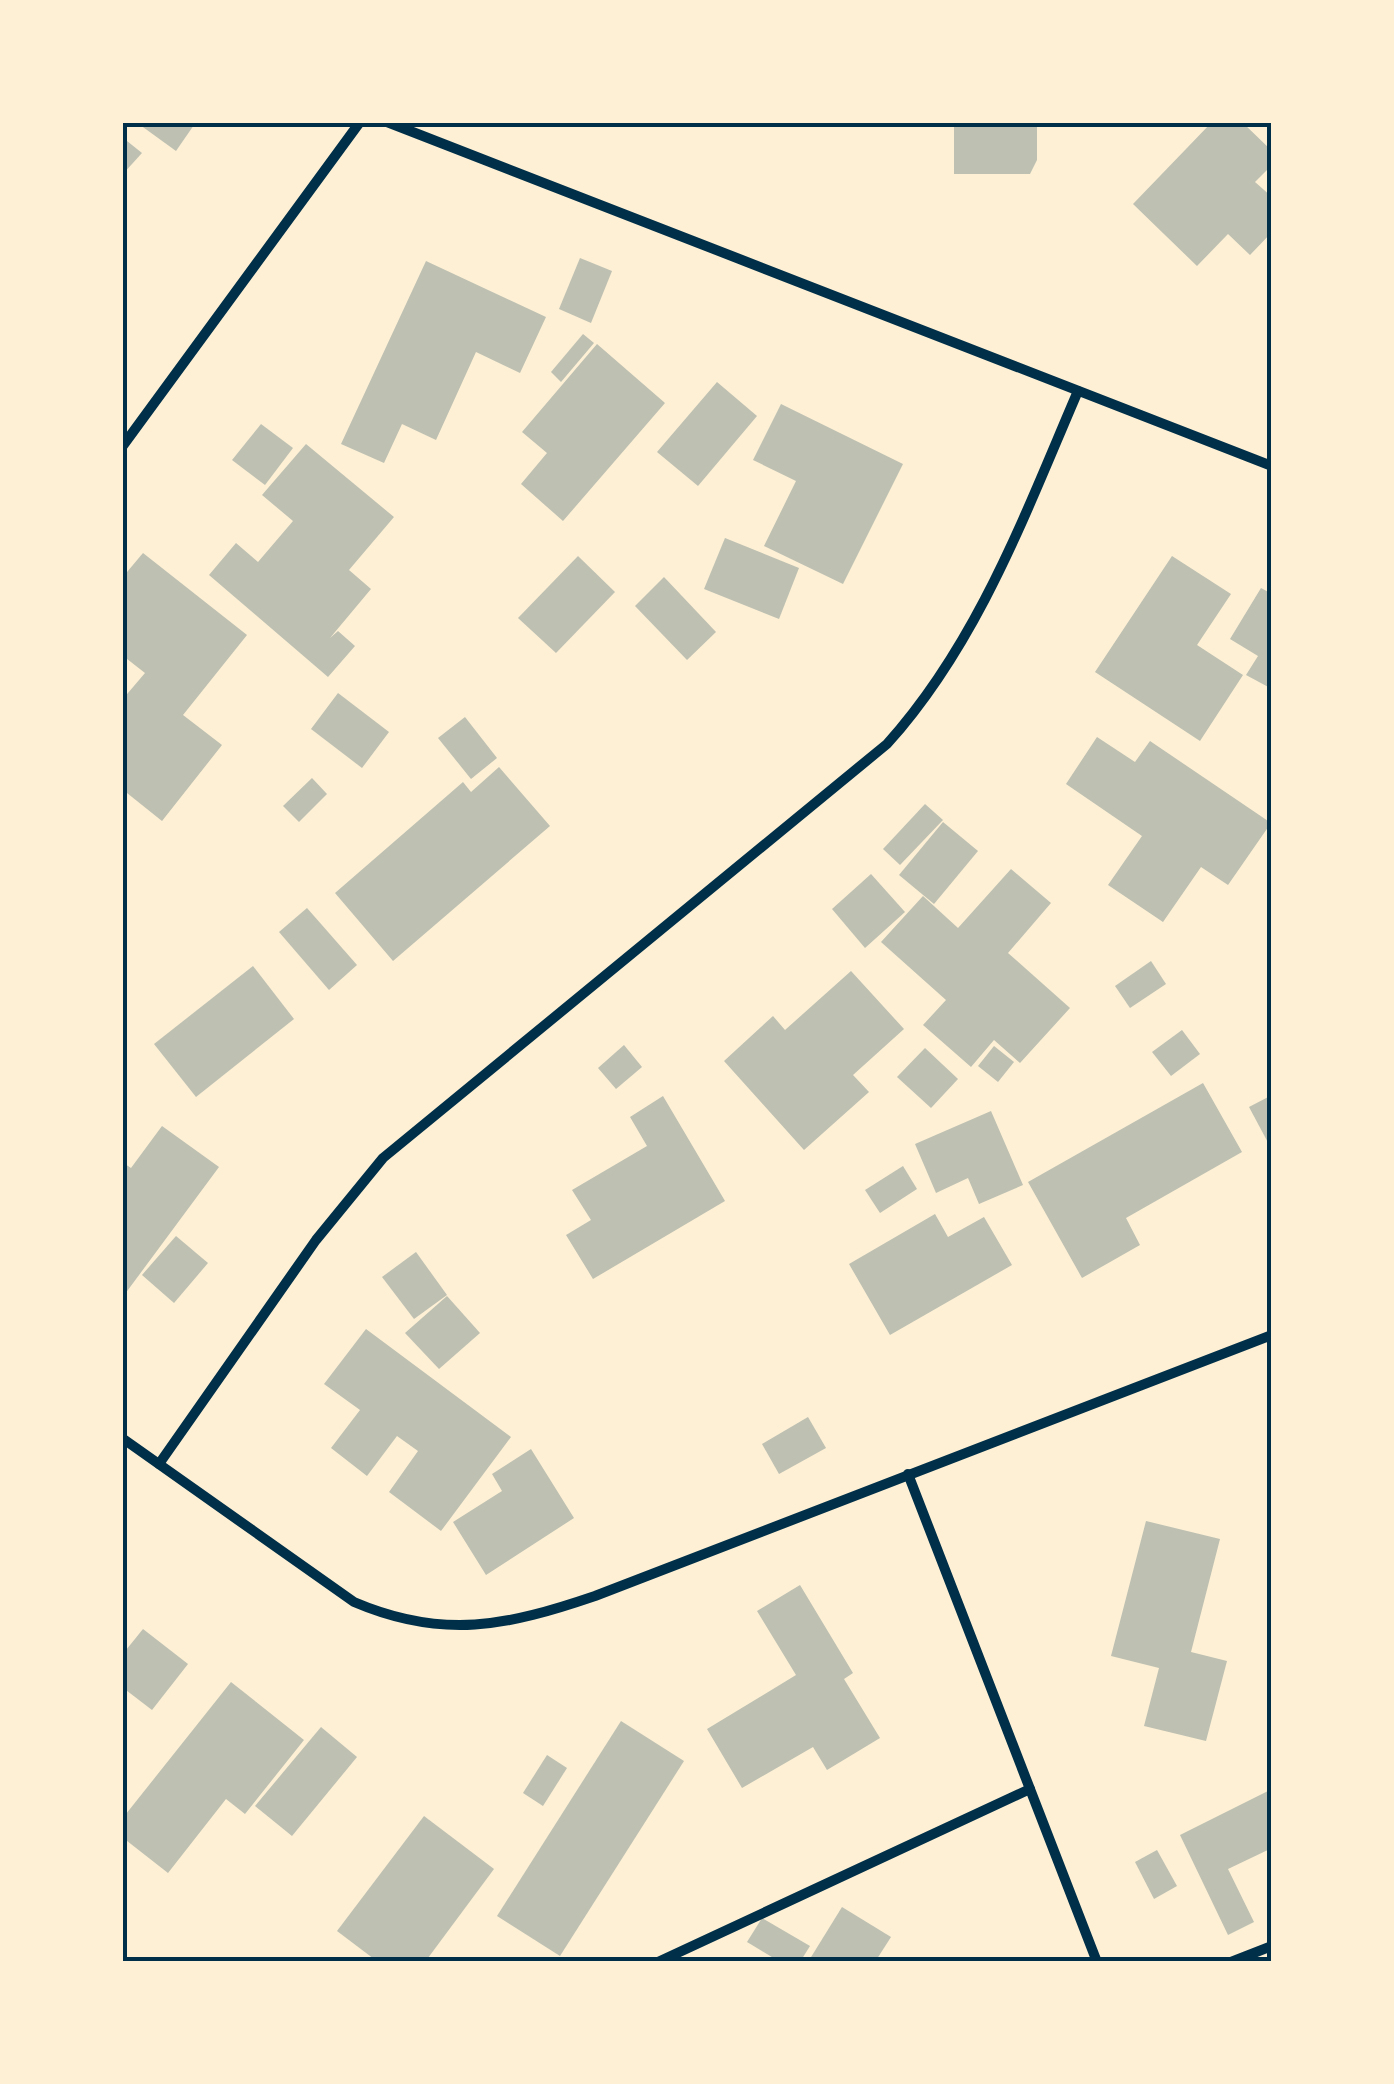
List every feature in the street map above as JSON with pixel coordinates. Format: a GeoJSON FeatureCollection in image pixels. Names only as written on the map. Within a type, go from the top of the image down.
{"type":"FeatureCollection","features":[{"type":"Feature","properties":{"kind":"street"},"geometry":{"type":"LineString","coordinates":[[122,447],[360,122]]}},
{"type":"Feature","properties":{"kind":"street"},"geometry":{"type":"LineString","coordinates":[[386,122],[1272,466]]}},
{"type":"Feature","properties":{"kind":"street"},"geometry":{"type":"LineString","coordinates":[[159,1464],[316,1240],[383,1158],[887,744],[929,698],[1004,560],[1078,391]]}},
{"type":"Feature","properties":{"kind":"street"},"geometry":{"type":"LineString","coordinates":[[122,1438],[354,1602],[391,1618],[430,1626],[503,1623],[544,1613],[1272,1335]]}},
{"type":"Feature","properties":{"kind":"street"},"geometry":{"type":"LineString","coordinates":[[908,1474],[1096,1962]]}},
{"type":"Feature","properties":{"kind":"street"},"geometry":{"type":"LineString","coordinates":[[658,1962],[1030,1790]]}},
{"type":"Feature","properties":{"kind":"street"},"geometry":{"type":"LineString","coordinates":[[1231,1962],[1272,1946]]}},
{"type":"Feature","properties":{"kind":"building"},"geometry":{"type":"Polygon","coordinates":[[[136,122],[196,122],[176,151],[136,122]]]}},
{"type":"Feature","properties":{"kind":"building"},"geometry":{"type":"Polygon","coordinates":[[[954,122],[1037,122],[1037,160],[1030,174],[954,174],[954,122]]]}},
{"type":"Feature","properties":{"kind":"building"},"geometry":{"type":"Polygon","coordinates":[[[1212,122],[1242,122],[1272,151],[1272,165],[1255,182],[1272,197],[1272,232],[1250,255],[1228,234],[1197,266],[1133,204],[1212,122]]]}},
{"type":"Feature","properties":{"kind":"building"},"geometry":{"type":"Polygon","coordinates":[[[122,137],[142,153],[122,175],[122,137]]]}},
{"type":"Feature","properties":{"kind":"building"},"geometry":{"type":"Polygon","coordinates":[[[580,258],[612,271],[591,323],[559,309],[580,258]]]}},
{"type":"Feature","properties":{"kind":"building"},"geometry":{"type":"Polygon","coordinates":[[[426,261],[546,317],[520,373],[476,352],[436,440],[402,424],[384,463],[341,444],[426,261]]]}},
{"type":"Feature","properties":{"kind":"building"},"geometry":{"type":"Polygon","coordinates":[[[583,334],[594,343],[561,382],[551,372],[583,334]]]}},
{"type":"Feature","properties":{"kind":"building"},"geometry":{"type":"Polygon","coordinates":[[[597,344],[665,403],[563,521],[521,484],[547,453],[522,432],[597,344]]]}},
{"type":"Feature","properties":{"kind":"building"},"geometry":{"type":"Polygon","coordinates":[[[717,382],[757,416],[698,486],[657,452],[717,382]]]}},
{"type":"Feature","properties":{"kind":"building"},"geometry":{"type":"Polygon","coordinates":[[[781,404],[903,464],[843,584],[764,546],[796,481],[753,460],[781,404]]]}},
{"type":"Feature","properties":{"kind":"building"},"geometry":{"type":"Polygon","coordinates":[[[261,424],[293,448],[265,485],[232,460],[261,424]]]}},
{"type":"Feature","properties":{"kind":"building"},"geometry":{"type":"Polygon","coordinates":[[[306,444],[394,517],[349,570],[371,589],[330,638],[338,631],[355,646],[328,677],[209,575],[236,543],[258,562],[293,521],[262,495],[306,444]]]}},
{"type":"Feature","properties":{"kind":"building"},"geometry":{"type":"Polygon","coordinates":[[[725,538],[799,568],[779,619],[704,589],[725,538]]]}},
{"type":"Feature","properties":{"kind":"building"},"geometry":{"type":"Polygon","coordinates":[[[143,553],[247,635],[183,715],[222,745],[162,821],[122,789],[122,700],[145,673],[122,655],[122,578],[143,553]]]}},
{"type":"Feature","properties":{"kind":"building"},"geometry":{"type":"Polygon","coordinates":[[[578,556],[615,592],[556,653],[518,618],[578,556]]]}},
{"type":"Feature","properties":{"kind":"building"},"geometry":{"type":"Polygon","coordinates":[[[1172,556],[1231,594],[1197,645],[1243,675],[1200,741],[1095,672],[1172,556]]]}},
{"type":"Feature","properties":{"kind":"building"},"geometry":{"type":"Polygon","coordinates":[[[664,577],[716,632],[687,660],[635,606],[664,577]]]}},
{"type":"Feature","properties":{"kind":"building"},"geometry":{"type":"Polygon","coordinates":[[[1261,588],[1272,594],[1272,689],[1246,675],[1258,656],[1230,639],[1261,588]]]}},
{"type":"Feature","properties":{"kind":"building"},"geometry":{"type":"Polygon","coordinates":[[[338,693],[389,732],[362,768],[311,729],[338,693]]]}},
{"type":"Feature","properties":{"kind":"building"},"geometry":{"type":"Polygon","coordinates":[[[465,717],[497,758],[471,779],[438,738],[465,717]]]}},
{"type":"Feature","properties":{"kind":"building"},"geometry":{"type":"Polygon","coordinates":[[[1097,737],[1135,762],[1150,741],[1271,823],[1228,885],[1201,867],[1163,922],[1108,885],[1142,836],[1066,784],[1097,737]]]}},
{"type":"Feature","properties":{"kind":"building"},"geometry":{"type":"Polygon","coordinates":[[[499,767],[550,826],[393,961],[335,893],[463,782],[471,792],[499,767]]]}},
{"type":"Feature","properties":{"kind":"building"},"geometry":{"type":"Polygon","coordinates":[[[312,778],[327,794],[299,822],[283,806],[312,778]]]}},
{"type":"Feature","properties":{"kind":"building"},"geometry":{"type":"Polygon","coordinates":[[[925,804],[943,820],[900,865],[883,849],[925,804]]]}},
{"type":"Feature","properties":{"kind":"building"},"geometry":{"type":"Polygon","coordinates":[[[943,822],[978,851],[934,904],[899,875],[943,822]]]}},
{"type":"Feature","properties":{"kind":"building"},"geometry":{"type":"Polygon","coordinates":[[[1011,869],[1051,903],[1008,953],[1070,1008],[1020,1063],[994,1040],[971,1067],[923,1025],[946,1000],[881,942],[923,896],[958,928],[1011,869]]]}},
{"type":"Feature","properties":{"kind":"building"},"geometry":{"type":"Polygon","coordinates":[[[871,874],[905,912],[865,948],[832,909],[871,874]]]}},
{"type":"Feature","properties":{"kind":"building"},"geometry":{"type":"Polygon","coordinates":[[[307,908],[357,965],[329,990],[279,932],[307,908]]]}},
{"type":"Feature","properties":{"kind":"building"},"geometry":{"type":"Polygon","coordinates":[[[1151,961],[1166,984],[1130,1008],[1115,986],[1151,961]]]}},
{"type":"Feature","properties":{"kind":"building"},"geometry":{"type":"Polygon","coordinates":[[[253,966],[294,1019],[196,1097],[154,1044],[253,966]]]}},
{"type":"Feature","properties":{"kind":"building"},"geometry":{"type":"Polygon","coordinates":[[[851,971],[904,1029],[853,1075],[869,1092],[804,1150],[724,1061],[773,1016],[785,1030],[851,971]]]}},
{"type":"Feature","properties":{"kind":"building"},"geometry":{"type":"Polygon","coordinates":[[[1182,1030],[1200,1054],[1171,1076],[1152,1052],[1182,1030]]]}},
{"type":"Feature","properties":{"kind":"building"},"geometry":{"type":"Polygon","coordinates":[[[624,1045],[642,1067],[616,1089],[598,1068],[624,1045]]]}},
{"type":"Feature","properties":{"kind":"building"},"geometry":{"type":"Polygon","coordinates":[[[994,1046],[1014,1062],[998,1082],[978,1066],[994,1046]]]}},
{"type":"Feature","properties":{"kind":"building"},"geometry":{"type":"Polygon","coordinates":[[[925,1048],[958,1079],[931,1108],[897,1077],[925,1048]]]}},
{"type":"Feature","properties":{"kind":"building"},"geometry":{"type":"Polygon","coordinates":[[[1203,1083],[1242,1152],[1126,1218],[1140,1245],[1082,1278],[1028,1182],[1203,1083]]]}},
{"type":"Feature","properties":{"kind":"building"},"geometry":{"type":"Polygon","coordinates":[[[1272,1095],[1272,1150],[1249,1107],[1272,1095]]]}},
{"type":"Feature","properties":{"kind":"building"},"geometry":{"type":"Polygon","coordinates":[[[663,1096],[725,1201],[593,1279],[566,1235],[591,1220],[572,1190],[647,1146],[630,1117],[663,1096]]]}},
{"type":"Feature","properties":{"kind":"building"},"geometry":{"type":"Polygon","coordinates":[[[991,1111],[1023,1185],[979,1204],[968,1178],[936,1193],[915,1144],[991,1111]]]}},
{"type":"Feature","properties":{"kind":"building"},"geometry":{"type":"Polygon","coordinates":[[[162,1126],[219,1167],[122,1298],[122,1162],[131,1168],[162,1126]]]}},
{"type":"Feature","properties":{"kind":"building"},"geometry":{"type":"Polygon","coordinates":[[[903,1166],[917,1189],[880,1213],[865,1190],[903,1166]]]}},
{"type":"Feature","properties":{"kind":"building"},"geometry":{"type":"Polygon","coordinates":[[[935,1214],[948,1237],[984,1217],[1012,1265],[890,1335],[849,1264],[935,1214]]]}},
{"type":"Feature","properties":{"kind":"building"},"geometry":{"type":"Polygon","coordinates":[[[176,1236],[208,1263],[174,1303],[142,1275],[176,1236]]]}},
{"type":"Feature","properties":{"kind":"building"},"geometry":{"type":"Polygon","coordinates":[[[416,1252],[447,1295],[414,1319],[382,1277],[416,1252]]]}},
{"type":"Feature","properties":{"kind":"building"},"geometry":{"type":"Polygon","coordinates":[[[447,1296],[480,1333],[439,1369],[405,1333],[447,1296]]]}},
{"type":"Feature","properties":{"kind":"building"},"geometry":{"type":"Polygon","coordinates":[[[366,1329],[511,1437],[441,1531],[389,1492],[418,1451],[397,1436],[367,1476],[331,1448],[360,1410],[324,1384],[366,1329]]]}},
{"type":"Feature","properties":{"kind":"building"},"geometry":{"type":"Polygon","coordinates":[[[808,1417],[826,1448],[779,1474],[762,1444],[808,1417]]]}},
{"type":"Feature","properties":{"kind":"building"},"geometry":{"type":"Polygon","coordinates":[[[531,1449],[574,1518],[486,1575],[453,1522],[502,1491],[492,1474],[531,1449]]]}},
{"type":"Feature","properties":{"kind":"building"},"geometry":{"type":"Polygon","coordinates":[[[1146,1521],[1220,1539],[1191,1652],[1227,1661],[1206,1741],[1144,1726],[1159,1668],[1111,1656],[1146,1521]]]}},
{"type":"Feature","properties":{"kind":"building"},"geometry":{"type":"Polygon","coordinates":[[[800,1585],[853,1673],[844,1679],[880,1738],[827,1770],[813,1747],[742,1788],[707,1729],[796,1675],[757,1611],[800,1585]]]}},
{"type":"Feature","properties":{"kind":"building"},"geometry":{"type":"Polygon","coordinates":[[[143,1629],[188,1664],[152,1710],[122,1687],[122,1655],[143,1629]]]}},
{"type":"Feature","properties":{"kind":"building"},"geometry":{"type":"Polygon","coordinates":[[[231,1682],[304,1740],[245,1814],[226,1799],[168,1873],[122,1837],[122,1819],[231,1682]]]}},
{"type":"Feature","properties":{"kind":"building"},"geometry":{"type":"Polygon","coordinates":[[[621,1721],[684,1761],[560,1956],[497,1916],[621,1721]]]}},
{"type":"Feature","properties":{"kind":"building"},"geometry":{"type":"Polygon","coordinates":[[[321,1727],[357,1757],[292,1836],[255,1806],[321,1727]]]}},
{"type":"Feature","properties":{"kind":"building"},"geometry":{"type":"Polygon","coordinates":[[[547,1755],[567,1768],[543,1806],[523,1793],[547,1755]]]}},
{"type":"Feature","properties":{"kind":"building"},"geometry":{"type":"Polygon","coordinates":[[[1272,1789],[1272,1848],[1228,1869],[1254,1922],[1228,1935],[1180,1835],[1272,1789]]]}},
{"type":"Feature","properties":{"kind":"building"},"geometry":{"type":"Polygon","coordinates":[[[424,1816],[494,1869],[425,1962],[378,1962],[337,1931],[424,1816]]]}},
{"type":"Feature","properties":{"kind":"building"},"geometry":{"type":"Polygon","coordinates":[[[1157,1850],[1177,1886],[1154,1899],[1135,1862],[1157,1850]]]}},
{"type":"Feature","properties":{"kind":"building"},"geometry":{"type":"Polygon","coordinates":[[[842,1907],[891,1937],[875,1962],[808,1962],[842,1907]]]}},
{"type":"Feature","properties":{"kind":"building"},"geometry":{"type":"Polygon","coordinates":[[[762,1918],[810,1946],[800,1962],[780,1962],[747,1942],[762,1918]]]}}]}
